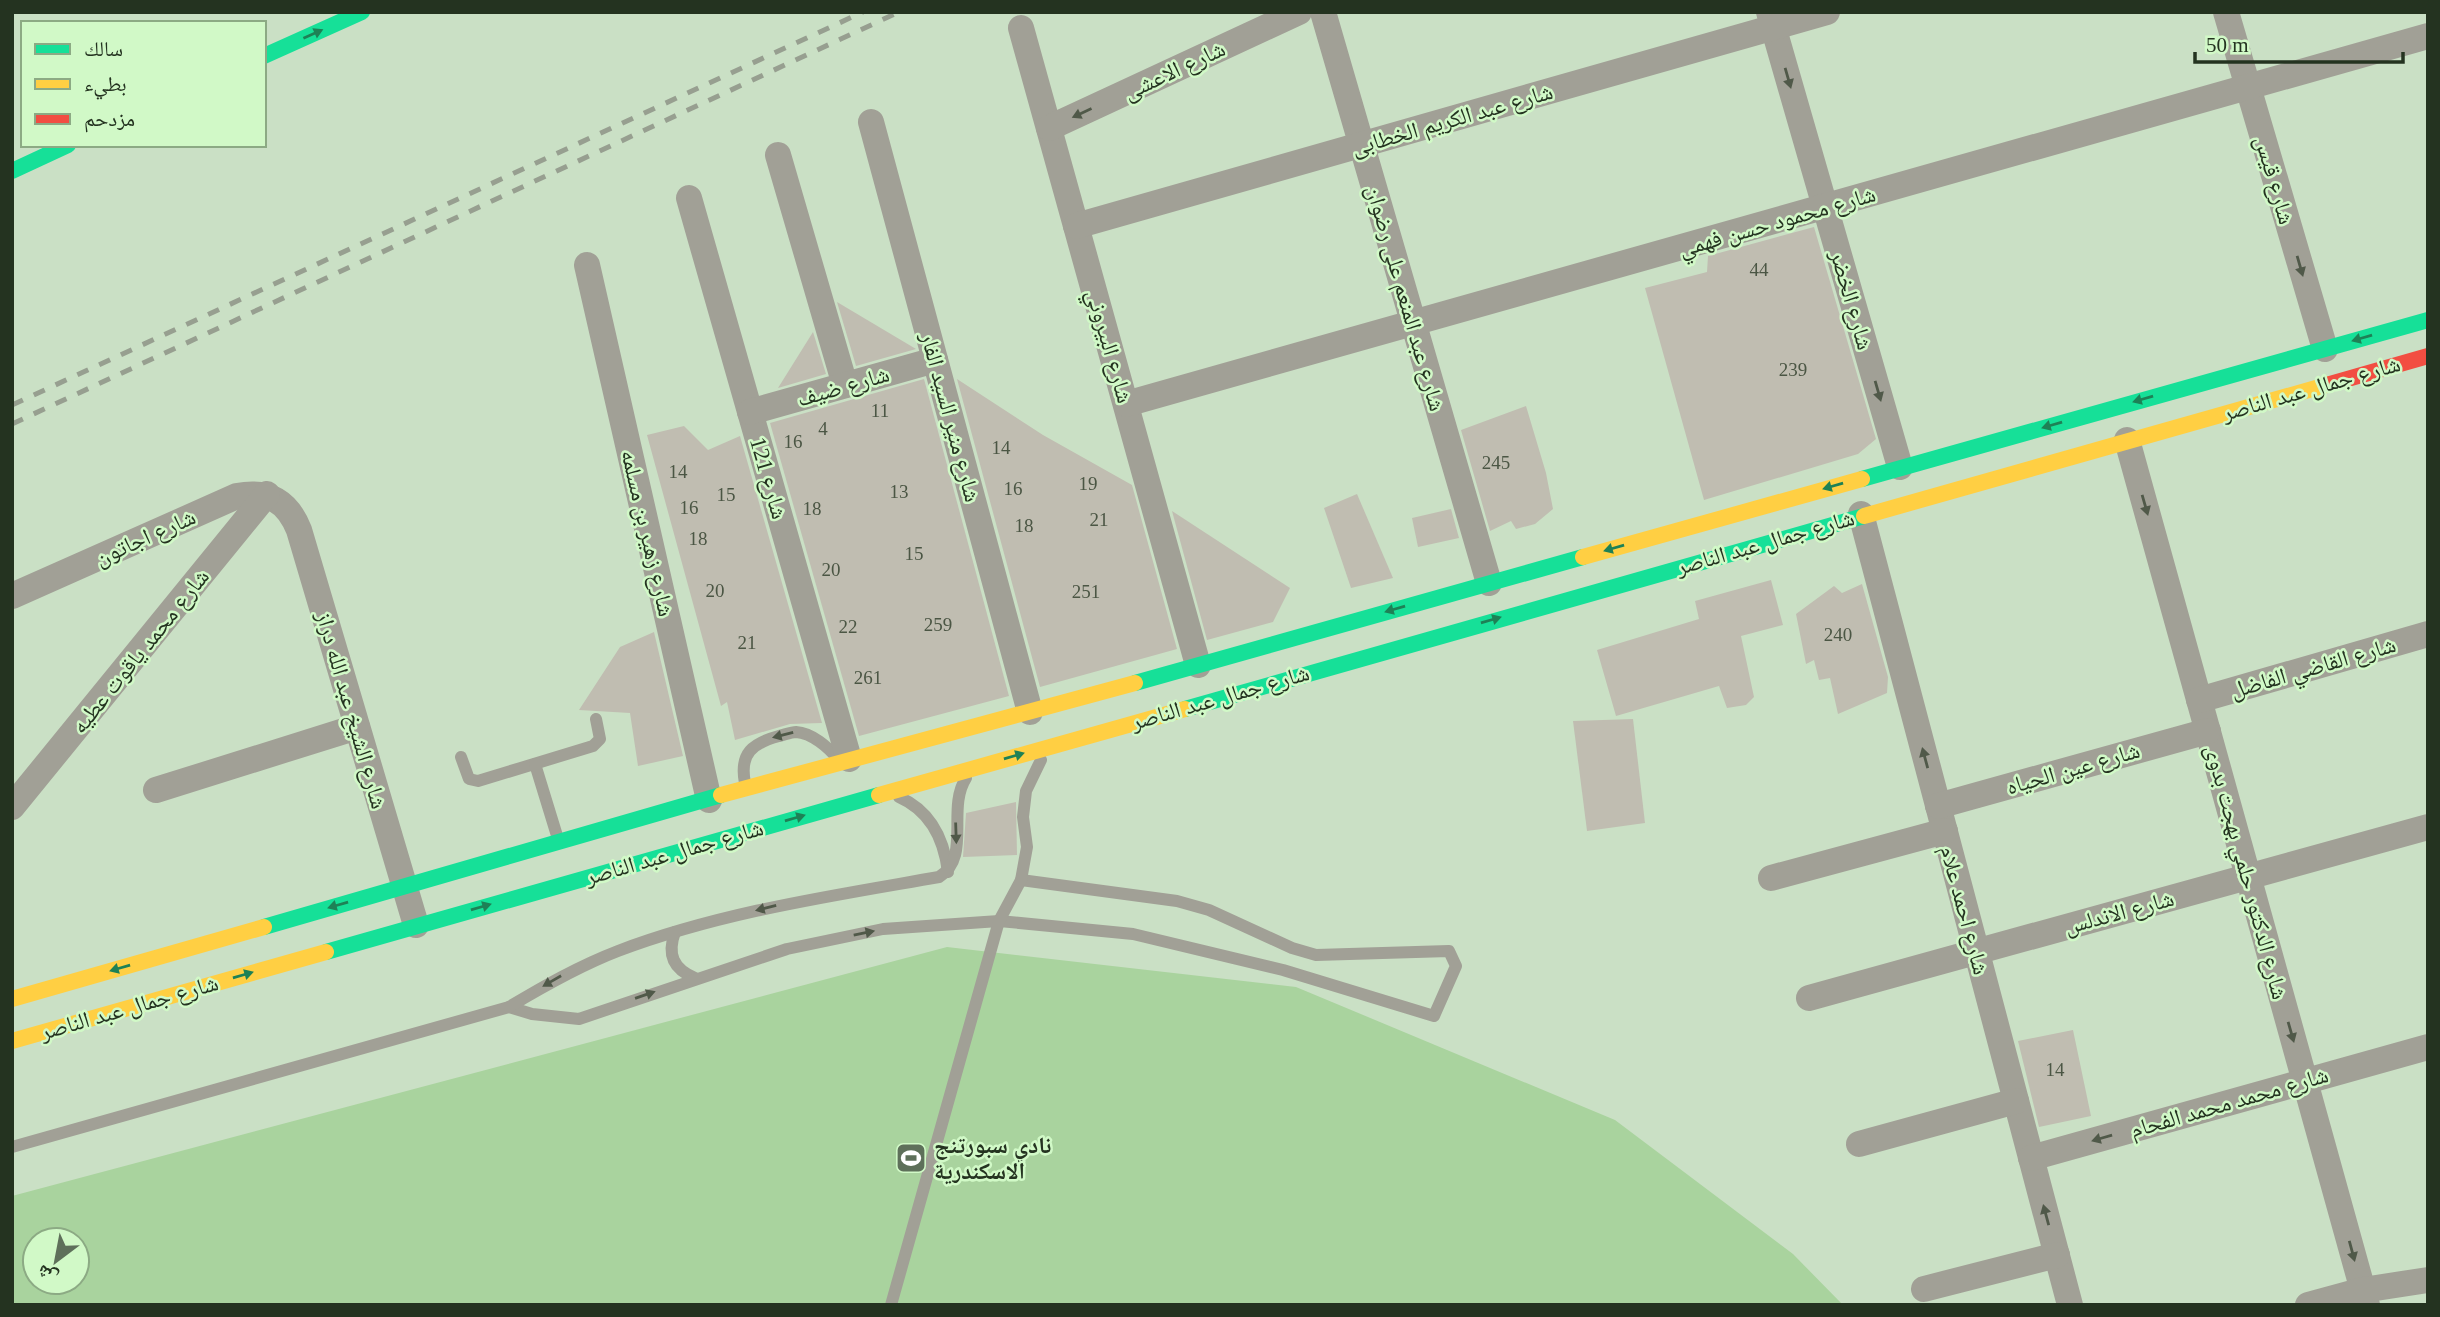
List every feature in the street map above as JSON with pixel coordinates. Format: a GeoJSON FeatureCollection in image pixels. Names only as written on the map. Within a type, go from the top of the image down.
{"type":"FeatureCollection","features":[{"type":"Feature","properties":{"kind":"main road"},"geometry":{"type":"LineString","coordinates":[[266,55],[362,12]]}},
{"type":"Feature","properties":{"kind":"main road"},"geometry":{"type":"LineString","coordinates":[[12,171],[64,147]]}},
{"type":"Feature","properties":{"kind":"main road","name":"شارع جمال عبد الناصر"},"geometry":{"type":"LineString","coordinates":[[12,1041],[885,793],[967,750],[1030,712],[2428,320]]}},
{"type":"Feature","properties":{"kind":"main road","name":"شارع جمال عبد الناصر"},"geometry":{"type":"LineString","coordinates":[[12,999],[845,761],[967,750],[1052,746],[1861,514],[2428,356]]}},
{"type":"Feature","properties":{"kind":"street","name":"شارع الاعشى"},"geometry":{"type":"LineString","coordinates":[[1049,128],[1299,12]]}},
{"type":"Feature","properties":{"kind":"street","name":"شارع عبد المنعم على رضوان"},"geometry":{"type":"LineString","coordinates":[[1322,12],[1489,583]]}},
{"type":"Feature","properties":{"kind":"street","name":"شارع عبد الكريم الخطابى"},"geometry":{"type":"LineString","coordinates":[[1076,226],[1361,145],[1771,20],[1827,12]]}},
{"type":"Feature","properties":{"kind":"street","name":"شارع قيس"},"geometry":{"type":"LineString","coordinates":[[2226,12],[2325,349]]}},
{"type":"Feature","properties":{"kind":"street","name":"شارع الخضر"},"geometry":{"type":"LineString","coordinates":[[1771,20],[1900,467]]}},
{"type":"Feature","properties":{"kind":"street","name":"شارع البيروني"},"geometry":{"type":"LineString","coordinates":[[1021,28],[1198,665]]}},
{"type":"Feature","properties":{"kind":"street","name":"شارع محمود حسن فهمي"},"geometry":{"type":"LineString","coordinates":[[1126,404],[2428,36]]}},
{"type":"Feature","properties":{"kind":"street","name":"شارع منير السيد الفار"},"geometry":{"type":"LineString","coordinates":[[871,122],[1030,712]]}},
{"type":"Feature","properties":{"kind":"street"},"geometry":{"type":"LineString","coordinates":[[778,155],[845,386]]}},
{"type":"Feature","properties":{"kind":"street","name":"شارع 121"},"geometry":{"type":"LineString","coordinates":[[689,198],[845,761]]}},
{"type":"Feature","properties":{"kind":"street","name":"شارع زهير بن مسلمه"},"geometry":{"type":"LineString","coordinates":[[587,265],[709,800]]}},
{"type":"Feature","properties":{"kind":"street","name":"شارع ضيف"},"geometry":{"type":"LineString","coordinates":[[750,411],[935,360]]}},
{"type":"Feature","properties":{"kind":"street","name":"شارع الدكتور حلمي بهجت بدوى"},"geometry":{"type":"LineString","coordinates":[[2127,440],[2365,1297]]}},
{"type":"Feature","properties":{"kind":"street","name":"شارع اجاتون"},"geometry":{"type":"LineString","coordinates":[[12,596],[237,496],[254,493],[273,497]]}},
{"type":"Feature","properties":{"kind":"street","name":"شارع الشيخ عبد الله دراز"},"geometry":{"type":"LineString","coordinates":[[273,497],[292,513],[299,530],[416,925]]}},
{"type":"Feature","properties":{"kind":"street","name":"شارع محمد ياقوت عطيه"},"geometry":{"type":"LineString","coordinates":[[12,807],[273,497]]}},
{"type":"Feature","properties":{"kind":"street","name":"شارع احمد علام"},"geometry":{"type":"LineString","coordinates":[[1861,514],[2070,1305]]}},
{"type":"Feature","properties":{"kind":"street","name":"شارع القاضي الفاضل"},"geometry":{"type":"LineString","coordinates":[[2199,700],[2428,634]]}},
{"type":"Feature","properties":{"kind":"street"},"geometry":{"type":"LineString","coordinates":[[156,790],[357,727]]}},
{"type":"Feature","properties":{"kind":"street","name":"شارع عين الحياه"},"geometry":{"type":"LineString","coordinates":[[1771,878],[2208,731]]}},
{"type":"Feature","properties":{"kind":"street","name":"شارع الاندلس"},"geometry":{"type":"LineString","coordinates":[[1810,998],[2428,827]]}},
{"type":"Feature","properties":{"kind":"street","name":"شارع محمد محمد الفحام"},"geometry":{"type":"LineString","coordinates":[[2031,1158],[2428,1047]]}},
{"type":"Feature","properties":{"kind":"street"},"geometry":{"type":"LineString","coordinates":[[1859,1144],[2016,1101]]}},
{"type":"Feature","properties":{"kind":"street"},"geometry":{"type":"LineString","coordinates":[[1924,1289],[2057,1255]]}},
{"type":"Feature","properties":{"kind":"street"},"geometry":{"type":"LineString","coordinates":[[2308,1305],[2365,1297],[2428,1280]]}},
{"type":"Feature","properties":{"kind":"lane"},"geometry":{"type":"LineString","coordinates":[[461,757],[467,775],[473,781],[535,764],[597,743],[600,733],[596,719]]}},
{"type":"Feature","properties":{"kind":"lane"},"geometry":{"type":"LineString","coordinates":[[746,788],[743,772],[747,755],[758,742],[796,732],[828,748],[845,761]]}},
{"type":"Feature","properties":{"kind":"lane"},"geometry":{"type":"LineString","coordinates":[[891,1305],[999,921],[1021,880],[1027,847],[1023,817],[1026,791],[1036,766],[1052,746]]}},
{"type":"Feature","properties":{"kind":"lane"},"geometry":{"type":"LineString","coordinates":[[12,1147],[509,1007],[562,976],[618,951],[676,932],[772,907],[939,877],[948,872],[957,857],[957,799],[967,750]]}},
{"type":"Feature","properties":{"kind":"lane"},"geometry":{"type":"LineString","coordinates":[[535,764],[559,842]]}},
{"type":"Feature","properties":{"kind":"lane"},"geometry":{"type":"LineString","coordinates":[[885,793],[917,808],[935,829],[946,852],[948,872]]}},
{"type":"Feature","properties":{"kind":"lane"},"geometry":{"type":"LineString","coordinates":[[509,1007],[544,1016],[579,1018],[788,948],[883,929],[999,921],[1133,934],[1283,970],[1434,1016],[1455,966],[1449,951],[1316,954],[1292,948],[1241,922],[1177,901],[1021,880]]}},
{"type":"Feature","properties":{"kind":"lane"},"geometry":{"type":"LineString","coordinates":[[676,932],[670,946],[673,960],[681,972],[695,978]]}},
{"type":"Feature","properties":{"kind":"green space","name":"نادي سبورتنج الاسكندرية"},"geometry":{"type":"Polygon","coordinates":[[[947,947],[1296,987],[1615,1120],[1793,1254],[1843,1305],[12,1305],[12,1196],[947,947]]]}},
{"type":"Feature","properties":{"kind":"building"},"geometry":{"type":"Polygon","coordinates":[[[1814,227],[1876,439],[1858,454],[1704,500],[1645,288],[1707,272],[1708,256],[1814,227]]]}},
{"type":"Feature","properties":{"kind":"building"},"geometry":{"type":"Polygon","coordinates":[[[837,302],[916,349],[856,366],[837,302]]]}},
{"type":"Feature","properties":{"kind":"building"},"geometry":{"type":"Polygon","coordinates":[[[813,332],[826,374],[778,388],[813,332]]]}},
{"type":"Feature","properties":{"kind":"building"},"geometry":{"type":"Polygon","coordinates":[[[924,379],[1009,696],[859,736],[770,423],[924,379]]]}},
{"type":"Feature","properties":{"kind":"building"},"geometry":{"type":"Polygon","coordinates":[[[957,379],[1043,435],[1132,485],[1177,649],[1040,687],[957,379]]]}},
{"type":"Feature","properties":{"kind":"building"},"geometry":{"type":"Polygon","coordinates":[[[1526,406],[1546,473],[1553,509],[1535,524],[1516,529],[1511,521],[1490,531],[1461,430],[1526,406]]]}},
{"type":"Feature","properties":{"kind":"building"},"geometry":{"type":"Polygon","coordinates":[[[684,426],[708,450],[740,436],[822,723],[790,724],[735,740],[727,702],[721,706],[647,435],[684,426]]]}},
{"type":"Feature","properties":{"kind":"building"},"geometry":{"type":"Polygon","coordinates":[[[1357,494],[1393,578],[1351,588],[1324,508],[1357,494]]]}},
{"type":"Feature","properties":{"kind":"building"},"geometry":{"type":"Polygon","coordinates":[[[1451,509],[1459,538],[1418,547],[1412,518],[1451,509]]]}},
{"type":"Feature","properties":{"kind":"building"},"geometry":{"type":"Polygon","coordinates":[[[1172,511],[1290,588],[1273,622],[1207,640],[1172,511]]]}},
{"type":"Feature","properties":{"kind":"building"},"geometry":{"type":"Polygon","coordinates":[[[1771,580],[1783,625],[1741,636],[1754,697],[1746,705],[1727,708],[1719,686],[1616,716],[1597,650],[1699,619],[1695,601],[1771,580]]]}},
{"type":"Feature","properties":{"kind":"building"},"geometry":{"type":"Polygon","coordinates":[[[1862,584],[1888,677],[1887,693],[1838,714],[1830,678],[1819,680],[1814,660],[1806,664],[1796,614],[1834,586],[1842,593],[1862,584]]]}},
{"type":"Feature","properties":{"kind":"building"},"geometry":{"type":"Polygon","coordinates":[[[654,632],[683,756],[638,766],[630,713],[579,710],[620,647],[654,632]]]}},
{"type":"Feature","properties":{"kind":"building"},"geometry":{"type":"Polygon","coordinates":[[[1633,719],[1645,823],[1587,831],[1573,721],[1633,719]]]}},
{"type":"Feature","properties":{"kind":"building"},"geometry":{"type":"Polygon","coordinates":[[[1016,802],[1017,855],[963,857],[966,813],[1016,802]]]}},
{"type":"Feature","properties":{"kind":"building"},"geometry":{"type":"Polygon","coordinates":[[[2073,1030],[2091,1116],[2039,1127],[2018,1041],[2073,1030]]]}},
{"type":"Feature","properties":{"kind":"railway"},"geometry":{"type":"LineString","coordinates":[[12,405],[863,12]]}},
{"type":"Feature","properties":{"kind":"railway"},"geometry":{"type":"LineString","coordinates":[[12,424],[899,12]]}},
{"type":"Feature","properties":{"kind":"traffic: fast"},"geometry":{"type":"LineString","coordinates":[[266,55],[362,12]]}},
{"type":"Feature","properties":{"kind":"traffic: fast"},"geometry":{"type":"LineString","coordinates":[[12,171],[64,147]]}},
{"type":"Feature","properties":{"kind":"traffic: fast"},"geometry":{"type":"LineString","coordinates":[[1862,479],[2428,320]]}},
{"type":"Feature","properties":{"kind":"traffic: fast"},"geometry":{"type":"LineString","coordinates":[[1185,709],[1864,516]]}},
{"type":"Feature","properties":{"kind":"traffic: fast"},"geometry":{"type":"LineString","coordinates":[[1135,683],[1583,557]]}},
{"type":"Feature","properties":{"kind":"traffic: fast"},"geometry":{"type":"LineString","coordinates":[[264,927],[721,795]]}},
{"type":"Feature","properties":{"kind":"traffic: fast"},"geometry":{"type":"LineString","coordinates":[[326,952],[879,795]]}},
{"type":"Feature","properties":{"kind":"traffic: slow"},"geometry":{"type":"LineString","coordinates":[[1864,516],[2330,384]]}},
{"type":"Feature","properties":{"kind":"traffic: slow"},"geometry":{"type":"LineString","coordinates":[[1583,557],[1862,479]]}},
{"type":"Feature","properties":{"kind":"traffic: slow"},"geometry":{"type":"LineString","coordinates":[[721,795],[1135,683]]}},
{"type":"Feature","properties":{"kind":"traffic: slow"},"geometry":{"type":"LineString","coordinates":[[879,795],[1185,709]]}},
{"type":"Feature","properties":{"kind":"traffic: slow"},"geometry":{"type":"LineString","coordinates":[[12,999],[264,927]]}},
{"type":"Feature","properties":{"kind":"traffic: slow"},"geometry":{"type":"LineString","coordinates":[[12,1041],[326,952]]}},
{"type":"Feature","properties":{"kind":"traffic: jam"},"geometry":{"type":"LineString","coordinates":[[2330,384],[2428,356]]}},
{"type":"Feature","properties":{"kind":"place","name":"نادي سبورتنج الاسكندرية"},"geometry":{"type":"Point","coordinates":[911,1158]}}]}
